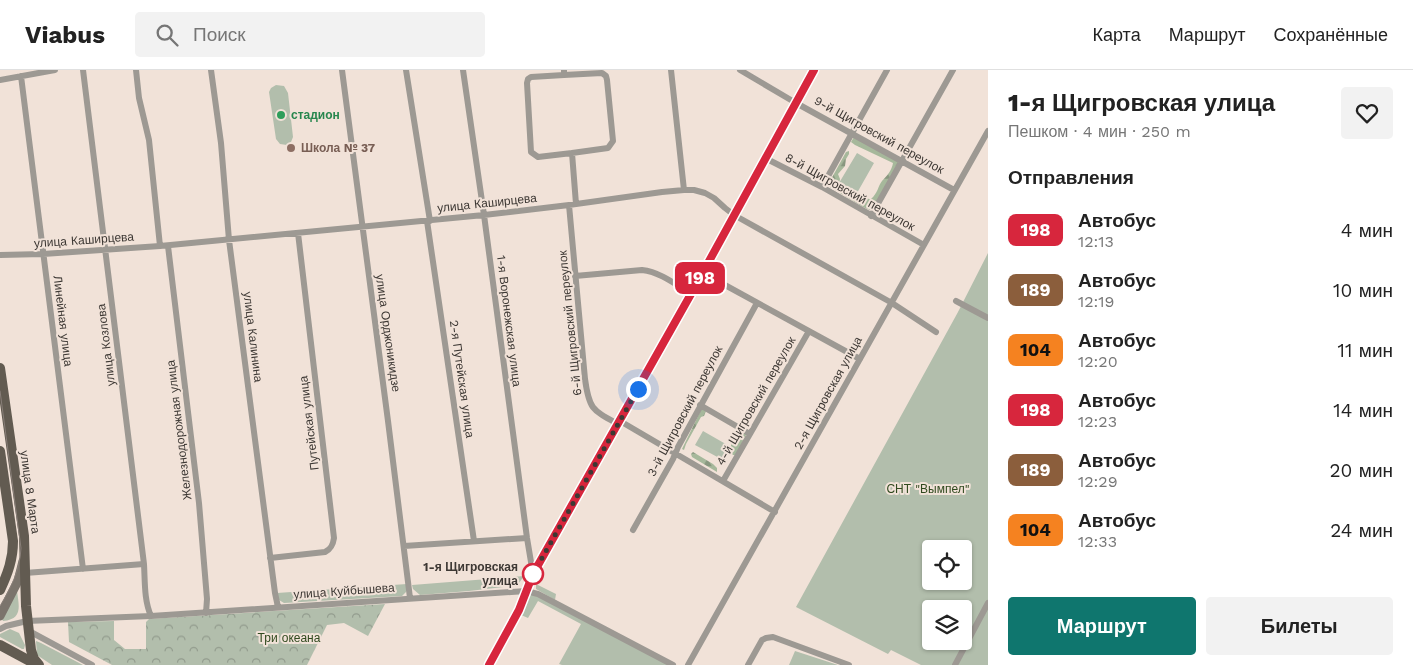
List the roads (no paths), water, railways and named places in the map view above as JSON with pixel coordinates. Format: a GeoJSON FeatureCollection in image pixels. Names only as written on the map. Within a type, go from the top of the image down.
{"type":"FeatureCollection","features":[{"type":"Feature","properties":{"kind":"main road","name":"улица 8 Марта"},"geometry":{"type":"LineString","coordinates":[[0,368],[25,553]]}},
{"type":"Feature","properties":{"kind":"main road","name":"улица 8 Марта"},"geometry":{"type":"LineString","coordinates":[[0,451],[13,541],[11,564],[0,590]]}},
{"type":"Feature","properties":{"kind":"main road"},"geometry":{"type":"LineString","coordinates":[[25,553],[28,626],[33,656],[38,665]]}},
{"type":"Feature","properties":{"kind":"main road"},"geometry":{"type":"LineString","coordinates":[[0,645],[38,665]]}},
{"type":"Feature","properties":{"kind":"street"},"geometry":{"type":"LineString","coordinates":[[0,80],[18,74],[56,70]]}},
{"type":"Feature","properties":{"kind":"street","name":"улица Козлова"},"geometry":{"type":"LineString","coordinates":[[83,70],[144,564],[147,604],[151,616]]}},
{"type":"Feature","properties":{"kind":"street","name":"Железнодорожная улица"},"geometry":{"type":"LineString","coordinates":[[136,70],[139,98],[149,140],[199,502],[207,599],[206,613]]}},
{"type":"Feature","properties":{"kind":"street","name":"улица Калинина"},"geometry":{"type":"LineString","coordinates":[[211,70],[221,144],[229,240],[278,607]]}},
{"type":"Feature","properties":{"kind":"street","name":"улица Орджоникидзе"},"geometry":{"type":"LineString","coordinates":[[342,70],[410,598]]}},
{"type":"Feature","properties":{"kind":"street","name":"2-я Путейская улица"},"geometry":{"type":"LineString","coordinates":[[406,70],[474,541]]}},
{"type":"Feature","properties":{"kind":"street","name":"1-я Воронежская улица"},"geometry":{"type":"LineString","coordinates":[[463,70],[533,574]]}},
{"type":"Feature","properties":{"kind":"street"},"geometry":{"type":"LineString","coordinates":[[671,70],[684,190]]}},
{"type":"Feature","properties":{"kind":"street","name":"9-й Щигровский переулок"},"geometry":{"type":"LineString","coordinates":[[740,70],[954,190]]}},
{"type":"Feature","properties":{"kind":"street"},"geometry":{"type":"LineString","coordinates":[[489,665],[519,610],[533,574],[703,273],[814,70]]}},
{"type":"Feature","properties":{"kind":"street"},"geometry":{"type":"LineString","coordinates":[[822,187],[887,70]]}},
{"type":"Feature","properties":{"kind":"street"},"geometry":{"type":"LineString","coordinates":[[871,216],[953,70]]}},
{"type":"Feature","properties":{"kind":"street"},"geometry":{"type":"LineString","coordinates":[[564,72],[602,73],[606,76],[613,141],[608,148],[572,153],[538,157],[531,152],[527,83],[531,77],[564,72]]}},
{"type":"Feature","properties":{"kind":"street","name":"Линейная улица"},"geometry":{"type":"LineString","coordinates":[[18,74],[83,569]]}},
{"type":"Feature","properties":{"kind":"street","name":"2-я Щигровская улица"},"geometry":{"type":"LineString","coordinates":[[688,665],[988,131]]}},
{"type":"Feature","properties":{"kind":"street"},"geometry":{"type":"LineString","coordinates":[[572,153],[576,204]]}},
{"type":"Feature","properties":{"kind":"street","name":"8-й Щигровский переулок"},"geometry":{"type":"LineString","coordinates":[[765,158],[822,187],[924,245]]}},
{"type":"Feature","properties":{"kind":"street","name":"улица Каширцева"},"geometry":{"type":"LineString","coordinates":[[0,255],[43,254],[229,240],[429,221],[694,190],[706,192],[734,215],[892,303],[936,332]]}},
{"type":"Feature","properties":{"kind":"street","name":"6-й Щигровский переулок"},"geometry":{"type":"LineString","coordinates":[[569,205],[585,379],[588,398],[592,407],[676,453],[775,512]]}},
{"type":"Feature","properties":{"kind":"street","name":"Путейская улица"},"geometry":{"type":"LineString","coordinates":[[270,558],[324,552],[333,545],[334,538],[298,233]]}},
{"type":"Feature","properties":{"kind":"street"},"geometry":{"type":"LineString","coordinates":[[576,276],[642,270],[650,271],[691,294]]}},
{"type":"Feature","properties":{"kind":"street"},"geometry":{"type":"LineString","coordinates":[[703,273],[860,360]]}},
{"type":"Feature","properties":{"kind":"street"},"geometry":{"type":"LineString","coordinates":[[956,302],[988,318]]}},
{"type":"Feature","properties":{"kind":"street","name":"3-й Щигровский переулок"},"geometry":{"type":"LineString","coordinates":[[633,530],[757,303]]}},
{"type":"Feature","properties":{"kind":"street","name":"4-й Щигровский переулок"},"geometry":{"type":"LineString","coordinates":[[723,482],[809,331]]}},
{"type":"Feature","properties":{"kind":"street"},"geometry":{"type":"LineString","coordinates":[[700,405],[750,434]]}},
{"type":"Feature","properties":{"kind":"street"},"geometry":{"type":"LineString","coordinates":[[404,546],[527,538]]}},
{"type":"Feature","properties":{"kind":"street","name":"улица 8 Марта"},"geometry":{"type":"LineString","coordinates":[[0,616],[18,581],[25,553]]}},
{"type":"Feature","properties":{"kind":"street"},"geometry":{"type":"LineString","coordinates":[[25,573],[144,564]]}},
{"type":"Feature","properties":{"kind":"street","name":"улица Куйбышева"},"geometry":{"type":"LineString","coordinates":[[0,628],[6,626],[526,591],[538,594],[673,665]]}},
{"type":"Feature","properties":{"kind":"street"},"geometry":{"type":"LineString","coordinates":[[955,665],[988,603]]}},
{"type":"Feature","properties":{"kind":"street"},"geometry":{"type":"LineString","coordinates":[[28,626],[92,665]]}},
{"type":"Feature","properties":{"kind":"street"},"geometry":{"type":"LineString","coordinates":[[748,665],[762,640],[773,637],[849,665]]}},
{"type":"Feature","properties":{"kind":"tram line"},"geometry":{"type":"LineString","coordinates":[[0,391],[21,548],[19,564],[14,578],[0,606]]}},
{"type":"Feature","properties":{"kind":"place","name":"стадион"},"geometry":{"type":"Point","coordinates":[281,115]}},
{"type":"Feature","properties":{"kind":"place","name":"Школа № 37"},"geometry":{"type":"Point","coordinates":[291,148]}},
{"type":"Feature","properties":{"kind":"place","name":"1-я Щигровская улица"},"geometry":{"type":"Point","coordinates":[533,574]}},
{"type":"Feature","properties":{"kind":"park label","name":"СНТ \"Вымпел\""},"geometry":{"type":"Point","coordinates":[928,489]}},
{"type":"Feature","properties":{"kind":"park label","name":"Три океана"},"geometry":{"type":"Point","coordinates":[289,638]}}]}
